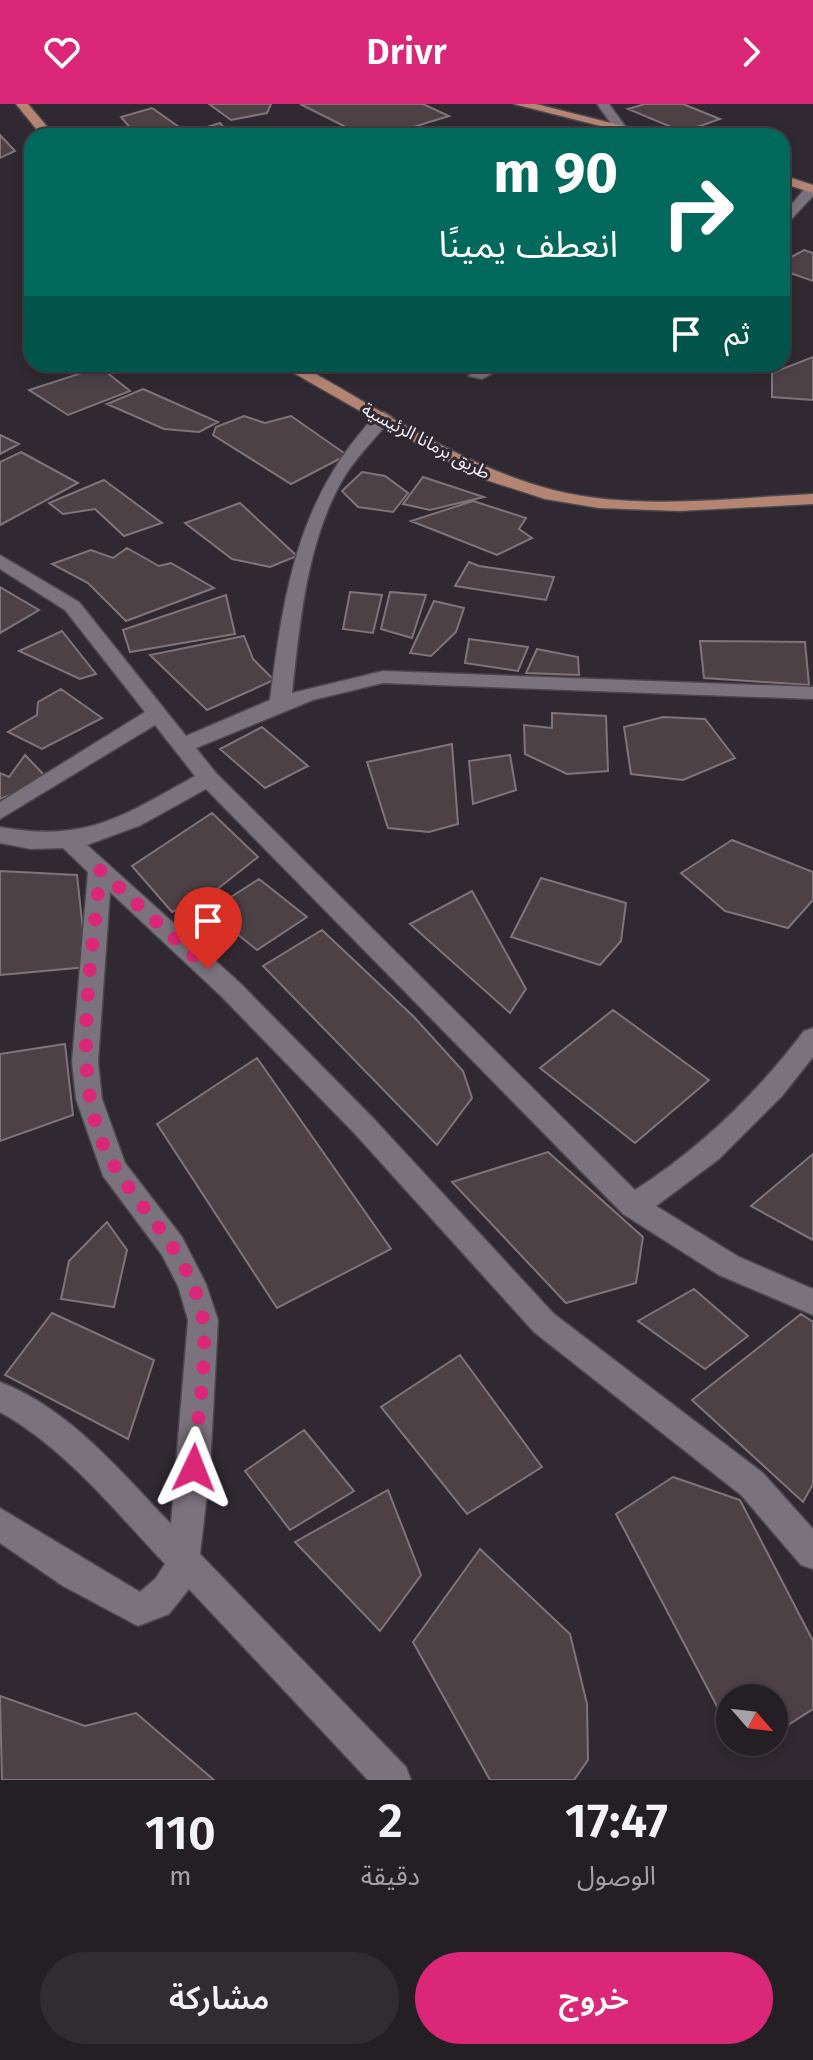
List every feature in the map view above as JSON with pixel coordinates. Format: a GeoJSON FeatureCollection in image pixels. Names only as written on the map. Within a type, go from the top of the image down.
{"type":"FeatureCollection","features":[{"type":"Feature","properties":{"kind":"main road"},"geometry":{"type":"LineString","coordinates":[[22,104],[42,128]]}},
{"type":"Feature","properties":{"kind":"main road"},"geometry":{"type":"LineString","coordinates":[[520,104],[626,128]]}},
{"type":"Feature","properties":{"kind":"main road"},"geometry":{"type":"LineString","coordinates":[[790,182],[812,189]]}},
{"type":"Feature","properties":{"kind":"main road","name":"طريق برمانا الرئيسية"},"geometry":{"type":"LineString","coordinates":[[301,372],[480,472],[551,495],[599,503],[679,506],[813,499]]}},
{"type":"Feature","properties":{"kind":"street"},"geometry":{"type":"LineString","coordinates":[[603,104],[619,126]]}},
{"type":"Feature","properties":{"kind":"street"},"geometry":{"type":"LineString","coordinates":[[790,215],[812,189]]}},
{"type":"Feature","properties":{"kind":"street"},"geometry":{"type":"LineString","coordinates":[[476,376],[485,372]]}},
{"type":"Feature","properties":{"kind":"street"},"geometry":{"type":"LineString","coordinates":[[280,705],[302,563],[311,534],[341,467],[363,435],[384,417]]}},
{"type":"Feature","properties":{"kind":"street"},"geometry":{"type":"LineString","coordinates":[[0,561],[72,606],[208,778],[633,1206],[729,1266],[813,1302]]}},
{"type":"Feature","properties":{"kind":"street"},"geometry":{"type":"LineString","coordinates":[[182,746],[280,705],[357,681],[383,677],[813,693]]}},
{"type":"Feature","properties":{"kind":"street"},"geometry":{"type":"LineString","coordinates":[[0,812],[157,714]]}},
{"type":"Feature","properties":{"kind":"street"},"geometry":{"type":"LineString","coordinates":[[0,835],[47,844],[71,843],[122,824],[208,778]]}},
{"type":"Feature","properties":{"kind":"street"},"geometry":{"type":"LineString","coordinates":[[71,843],[230,989],[365,1127],[544,1323],[752,1484],[813,1553]]}},
{"type":"Feature","properties":{"kind":"street"},"geometry":{"type":"LineString","coordinates":[[0,1524],[75,1574],[138,1609],[157,1602],[167,1591],[177,1578],[183,1558],[194,1468],[203,1320],[192,1284],[172,1246],[113,1168],[89,1099],[85,1062],[100,870]]}},
{"type":"Feature","properties":{"kind":"street"},"geometry":{"type":"LineString","coordinates":[[633,1206],[692,1168],[733,1134],[774,1092],[813,1038]]}},
{"type":"Feature","properties":{"kind":"street"},"geometry":{"type":"LineString","coordinates":[[0,1396],[40,1418],[84,1456],[393,1780]]}},
{"type":"Feature","properties":{"kind":"building"},"geometry":{"type":"Polygon","coordinates":[[[209,104],[271,104],[267,113],[231,120],[209,104]]]}},
{"type":"Feature","properties":{"kind":"building"},"geometry":{"type":"Polygon","coordinates":[[[300,104],[423,104],[449,116],[410,128],[348,128],[300,104]]]}},
{"type":"Feature","properties":{"kind":"building"},"geometry":{"type":"Polygon","coordinates":[[[645,104],[683,104],[720,119],[694,128],[673,128],[628,109],[645,104]]]}},
{"type":"Feature","properties":{"kind":"building"},"geometry":{"type":"Polygon","coordinates":[[[152,108],[179,127],[130,128],[121,117],[152,108]]]}},
{"type":"Feature","properties":{"kind":"building"},"geometry":{"type":"Polygon","coordinates":[[[220,123],[224,128],[204,128],[220,123]]]}},
{"type":"Feature","properties":{"kind":"building"},"geometry":{"type":"Polygon","coordinates":[[[0,135],[15,151],[0,158],[0,135]]]}},
{"type":"Feature","properties":{"kind":"building"},"geometry":{"type":"Polygon","coordinates":[[[804,250],[813,253],[813,281],[790,273],[790,258],[804,250]]]}},
{"type":"Feature","properties":{"kind":"building"},"geometry":{"type":"Polygon","coordinates":[[[813,357],[813,400],[772,397],[772,373],[790,372],[790,366],[813,357]]]}},
{"type":"Feature","properties":{"kind":"building"},"geometry":{"type":"Polygon","coordinates":[[[85,372],[106,372],[130,391],[68,415],[29,390],[85,372]]]}},
{"type":"Feature","properties":{"kind":"building"},"geometry":{"type":"Polygon","coordinates":[[[143,389],[218,422],[199,432],[164,429],[107,404],[143,389]]]}},
{"type":"Feature","properties":{"kind":"building"},"geometry":{"type":"Polygon","coordinates":[[[244,416],[265,423],[291,416],[347,455],[291,484],[213,435],[216,427],[244,416]]]}},
{"type":"Feature","properties":{"kind":"building"},"geometry":{"type":"Polygon","coordinates":[[[0,435],[19,444],[0,454],[0,435]]]}},
{"type":"Feature","properties":{"kind":"building"},"geometry":{"type":"Polygon","coordinates":[[[21,452],[78,483],[0,525],[0,462],[21,452]]]}},
{"type":"Feature","properties":{"kind":"building"},"geometry":{"type":"Polygon","coordinates":[[[362,472],[385,476],[408,493],[393,512],[358,507],[342,491],[362,472]]]}},
{"type":"Feature","properties":{"kind":"building"},"geometry":{"type":"Polygon","coordinates":[[[423,477],[484,497],[430,510],[403,504],[423,477]]]}},
{"type":"Feature","properties":{"kind":"building"},"geometry":{"type":"Polygon","coordinates":[[[104,480],[162,523],[124,536],[95,509],[63,514],[49,503],[104,480]]]}},
{"type":"Feature","properties":{"kind":"building"},"geometry":{"type":"Polygon","coordinates":[[[473,501],[526,518],[519,529],[532,538],[497,555],[411,521],[473,501]]]}},
{"type":"Feature","properties":{"kind":"building"},"geometry":{"type":"Polygon","coordinates":[[[240,503],[297,556],[270,567],[232,559],[185,523],[240,503]]]}},
{"type":"Feature","properties":{"kind":"building"},"geometry":{"type":"Polygon","coordinates":[[[127,548],[159,566],[171,563],[214,588],[126,621],[88,583],[52,564],[91,550],[113,558],[127,548]]]}},
{"type":"Feature","properties":{"kind":"building"},"geometry":{"type":"Polygon","coordinates":[[[469,562],[554,577],[546,600],[455,586],[469,562]]]}},
{"type":"Feature","properties":{"kind":"building"},"geometry":{"type":"Polygon","coordinates":[[[0,587],[39,610],[0,633],[0,587]]]}},
{"type":"Feature","properties":{"kind":"building"},"geometry":{"type":"Polygon","coordinates":[[[350,592],[382,595],[373,633],[343,629],[350,592]]]}},
{"type":"Feature","properties":{"kind":"building"},"geometry":{"type":"Polygon","coordinates":[[[390,592],[426,595],[412,638],[381,629],[390,592]]]}},
{"type":"Feature","properties":{"kind":"building"},"geometry":{"type":"Polygon","coordinates":[[[226,595],[235,634],[130,652],[123,630],[226,595]]]}},
{"type":"Feature","properties":{"kind":"building"},"geometry":{"type":"Polygon","coordinates":[[[434,601],[464,608],[456,632],[431,656],[410,653],[434,601]]]}},
{"type":"Feature","properties":{"kind":"building"},"geometry":{"type":"Polygon","coordinates":[[[62,631],[96,674],[80,679],[19,651],[62,631]]]}},
{"type":"Feature","properties":{"kind":"building"},"geometry":{"type":"Polygon","coordinates":[[[244,636],[253,659],[274,680],[207,710],[150,655],[244,636]]]}},
{"type":"Feature","properties":{"kind":"building"},"geometry":{"type":"Polygon","coordinates":[[[469,639],[528,647],[518,671],[465,663],[469,639]]]}},
{"type":"Feature","properties":{"kind":"building"},"geometry":{"type":"Polygon","coordinates":[[[700,641],[805,642],[809,685],[704,678],[700,641]]]}},
{"type":"Feature","properties":{"kind":"building"},"geometry":{"type":"Polygon","coordinates":[[[537,649],[578,657],[579,675],[526,673],[537,649]]]}},
{"type":"Feature","properties":{"kind":"building"},"geometry":{"type":"Polygon","coordinates":[[[61,689],[102,718],[42,749],[8,732],[37,715],[38,702],[61,689]]]}},
{"type":"Feature","properties":{"kind":"building"},"geometry":{"type":"Polygon","coordinates":[[[552,713],[606,716],[608,771],[567,774],[525,754],[524,725],[552,728],[552,713]]]}},
{"type":"Feature","properties":{"kind":"building"},"geometry":{"type":"Polygon","coordinates":[[[663,717],[705,719],[735,758],[683,780],[631,774],[624,727],[663,717]]]}},
{"type":"Feature","properties":{"kind":"building"},"geometry":{"type":"Polygon","coordinates":[[[262,727],[308,766],[265,788],[220,749],[262,727]]]}},
{"type":"Feature","properties":{"kind":"building"},"geometry":{"type":"Polygon","coordinates":[[[452,744],[458,824],[429,832],[388,828],[367,762],[452,744]]]}},
{"type":"Feature","properties":{"kind":"building"},"geometry":{"type":"Polygon","coordinates":[[[25,755],[48,779],[0,799],[0,773],[9,777],[25,755]]]}},
{"type":"Feature","properties":{"kind":"building"},"geometry":{"type":"Polygon","coordinates":[[[510,755],[516,790],[473,804],[469,761],[510,755]]]}},
{"type":"Feature","properties":{"kind":"building"},"geometry":{"type":"Polygon","coordinates":[[[212,813],[258,857],[215,891],[172,912],[132,866],[212,813]]]}},
{"type":"Feature","properties":{"kind":"building"},"geometry":{"type":"Polygon","coordinates":[[[732,840],[813,872],[813,900],[788,928],[725,911],[681,873],[732,840]]]}},
{"type":"Feature","properties":{"kind":"building"},"geometry":{"type":"Polygon","coordinates":[[[0,871],[77,875],[87,967],[0,975],[0,871]]]}},
{"type":"Feature","properties":{"kind":"building"},"geometry":{"type":"Polygon","coordinates":[[[541,878],[626,903],[621,941],[600,965],[511,937],[541,878]]]}},
{"type":"Feature","properties":{"kind":"building"},"geometry":{"type":"Polygon","coordinates":[[[259,879],[307,917],[257,950],[209,911],[259,879]]]}},
{"type":"Feature","properties":{"kind":"building"},"geometry":{"type":"Polygon","coordinates":[[[472,891],[526,989],[510,1013],[410,924],[472,891]]]}},
{"type":"Feature","properties":{"kind":"building"},"geometry":{"type":"Polygon","coordinates":[[[322,930],[414,1017],[463,1071],[472,1098],[437,1145],[263,966],[322,930]]]}},
{"type":"Feature","properties":{"kind":"building"},"geometry":{"type":"Polygon","coordinates":[[[613,1010],[709,1080],[635,1143],[540,1068],[613,1010]]]}},
{"type":"Feature","properties":{"kind":"building"},"geometry":{"type":"Polygon","coordinates":[[[65,1044],[73,1115],[0,1141],[0,1054],[65,1044]]]}},
{"type":"Feature","properties":{"kind":"building"},"geometry":{"type":"Polygon","coordinates":[[[257,1058],[391,1249],[277,1308],[157,1124],[257,1058]]]}},
{"type":"Feature","properties":{"kind":"building"},"geometry":{"type":"Polygon","coordinates":[[[548,1152],[643,1237],[636,1283],[566,1303],[452,1182],[548,1152]]]}},
{"type":"Feature","properties":{"kind":"building"},"geometry":{"type":"Polygon","coordinates":[[[813,1154],[813,1240],[751,1206],[813,1154]]]}},
{"type":"Feature","properties":{"kind":"building"},"geometry":{"type":"Polygon","coordinates":[[[107,1222],[127,1250],[114,1307],[61,1299],[69,1261],[107,1222]]]}},
{"type":"Feature","properties":{"kind":"building"},"geometry":{"type":"Polygon","coordinates":[[[694,1289],[748,1336],[705,1369],[638,1321],[694,1289]]]}},
{"type":"Feature","properties":{"kind":"building"},"geometry":{"type":"Polygon","coordinates":[[[52,1313],[154,1360],[128,1439],[5,1375],[52,1313]]]}},
{"type":"Feature","properties":{"kind":"building"},"geometry":{"type":"Polygon","coordinates":[[[801,1314],[813,1322],[813,1484],[803,1502],[692,1400],[801,1314]]]}},
{"type":"Feature","properties":{"kind":"building"},"geometry":{"type":"Polygon","coordinates":[[[460,1355],[542,1467],[467,1514],[381,1407],[460,1355]]]}},
{"type":"Feature","properties":{"kind":"building"},"geometry":{"type":"Polygon","coordinates":[[[304,1430],[354,1491],[290,1530],[245,1471],[304,1430]]]}},
{"type":"Feature","properties":{"kind":"building"},"geometry":{"type":"Polygon","coordinates":[[[673,1477],[740,1500],[813,1641],[813,1709],[788,1725],[788,1684],[716,1684],[716,1704],[616,1514],[673,1477]]]}},
{"type":"Feature","properties":{"kind":"building"},"geometry":{"type":"Polygon","coordinates":[[[388,1490],[421,1575],[380,1631],[295,1542],[388,1490]]]}},
{"type":"Feature","properties":{"kind":"building"},"geometry":{"type":"Polygon","coordinates":[[[480,1549],[570,1634],[587,1704],[588,1760],[574,1780],[490,1780],[413,1642],[480,1549]]]}},
{"type":"Feature","properties":{"kind":"building"},"geometry":{"type":"Polygon","coordinates":[[[0,1696],[85,1726],[136,1713],[214,1780],[2,1780],[0,1696]]]}},
{"type":"Feature","properties":{"kind":"route"},"geometry":{"type":"LineString","coordinates":[[194,1468],[203,1320],[192,1284],[172,1246],[113,1168],[89,1099],[85,1062],[100,870],[208,969]]}}]}
